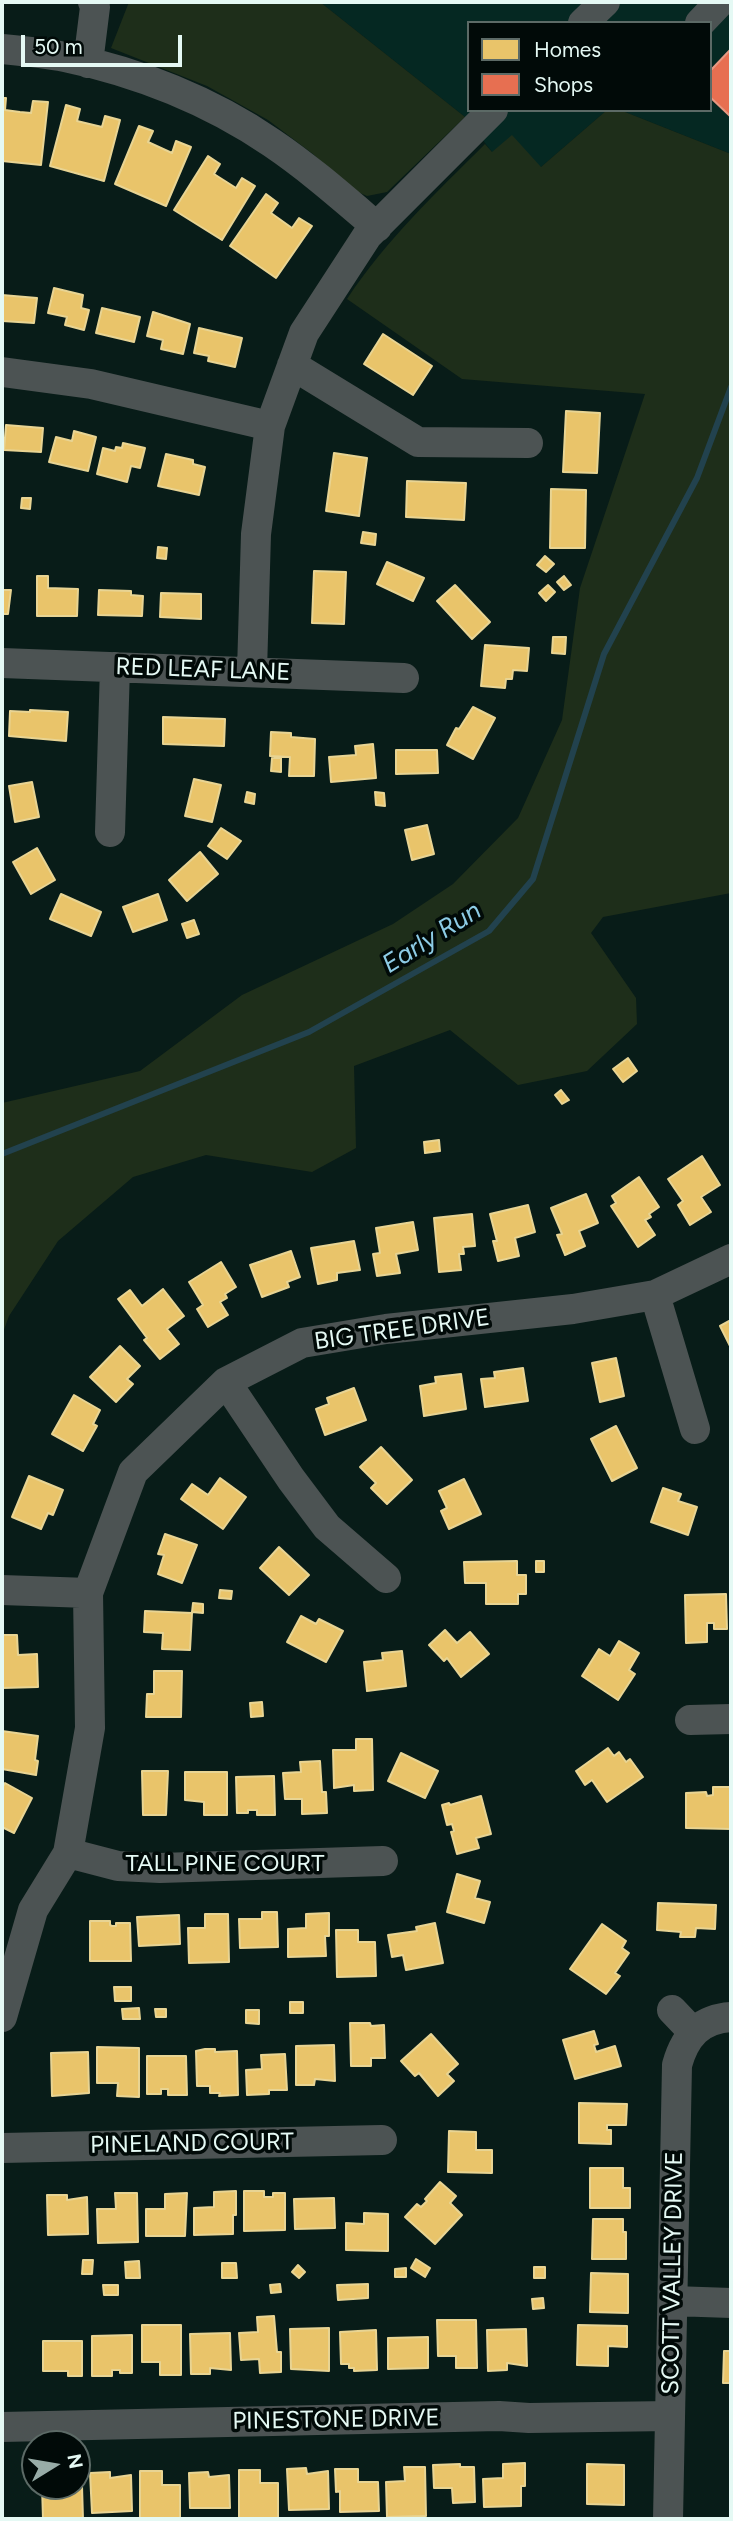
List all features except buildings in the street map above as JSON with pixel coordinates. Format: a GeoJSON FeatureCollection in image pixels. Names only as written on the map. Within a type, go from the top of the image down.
{"type":"FeatureCollection","features":[{"type":"Feature","properties":{"kind":"street"},"geometry":{"type":"LineString","coordinates":[[88,63],[95,7],[93,2]]}},
{"type":"Feature","properties":{"kind":"street"},"geometry":{"type":"LineString","coordinates":[[702,21],[720,2]]}},
{"type":"Feature","properties":{"kind":"street"},"geometry":{"type":"LineString","coordinates":[[2,49],[65,57],[176,91],[271,142],[377,227]]}},
{"type":"Feature","properties":{"kind":"street"},"geometry":{"type":"LineString","coordinates":[[252,671],[256,534],[270,426],[304,333],[367,236],[491,112]]}},
{"type":"Feature","properties":{"kind":"street"},"geometry":{"type":"LineString","coordinates":[[292,366],[418,442],[528,443]]}},
{"type":"Feature","properties":{"kind":"street"},"geometry":{"type":"LineString","coordinates":[[2,372],[91,384],[270,426]]}},
{"type":"Feature","properties":{"kind":"street","name":"RED LEAF LANE"},"geometry":{"type":"LineString","coordinates":[[2,663],[404,678]]}},
{"type":"Feature","properties":{"kind":"street"},"geometry":{"type":"LineString","coordinates":[[110,832],[115,667]]}},
{"type":"Feature","properties":{"kind":"street","name":"BIG TREE DRIVE"},"geometry":{"type":"LineString","coordinates":[[2,2017],[33,1910],[68,1853],[90,1728],[88,1593],[133,1472],[226,1382],[302,1343],[386,1329],[573,1309],[655,1295],[731,1259]]}},
{"type":"Feature","properties":{"kind":"street"},"geometry":{"type":"LineString","coordinates":[[655,1295],[695,1429]]}},
{"type":"Feature","properties":{"kind":"street"},"geometry":{"type":"LineString","coordinates":[[226,1382],[291,1479],[327,1527],[386,1578]]}},
{"type":"Feature","properties":{"kind":"street"},"geometry":{"type":"LineString","coordinates":[[2,1590],[88,1593]]}},
{"type":"Feature","properties":{"kind":"street"},"geometry":{"type":"LineString","coordinates":[[690,1720],[731,1719]]}},
{"type":"Feature","properties":{"kind":"street","name":"TALL PINE COURT"},"geometry":{"type":"LineString","coordinates":[[68,1853],[118,1866],[160,1868],[383,1861]]}},
{"type":"Feature","properties":{"kind":"street","name":"SCOTT VALLEY DRIVE"},"geometry":{"type":"LineString","coordinates":[[668,2519],[677,2065],[682,2046],[682,2020],[709,2021],[731,2017]]}},
{"type":"Feature","properties":{"kind":"street","name":"PINELAND COURT"},"geometry":{"type":"LineString","coordinates":[[2,2148],[382,2140]]}},
{"type":"Feature","properties":{"kind":"street"},"geometry":{"type":"LineString","coordinates":[[673,2301],[731,2303]]}},
{"type":"Feature","properties":{"kind":"street","name":"PINESTONE DRIVE"},"geometry":{"type":"LineString","coordinates":[[2,2427],[670,2416]]}},
{"type":"Feature","properties":{"kind":"shaded area"},"geometry":{"type":"Polygon","coordinates":[[[129,2],[320,2],[465,117],[387,192],[367,196],[351,189],[313,154],[268,120],[207,86],[111,48],[129,2]]]}},
{"type":"Feature","properties":{"kind":"shaded area"},"geometry":{"type":"Polygon","coordinates":[[[320,2],[731,2],[731,154],[625,112],[712,112],[712,21],[467,21],[467,112],[605,112],[541,167],[492,152],[465,117],[320,2]]]}},
{"type":"Feature","properties":{"kind":"shaded area"},"geometry":{"type":"Polygon","coordinates":[[[605,112],[625,112],[731,154],[731,893],[603,917],[591,933],[636,998],[637,1024],[587,1071],[518,1085],[450,1030],[354,1066],[356,1148],[312,1172],[206,1155],[133,1177],[58,1241],[9,1316],[2,1335],[2,1103],[140,1071],[242,995],[393,924],[453,884],[518,818],[562,720],[580,588],[645,394],[462,379],[347,299],[395,237],[485,144],[492,152],[512,135],[541,167],[605,112]]]}},
{"type":"Feature","properties":{"kind":"waterway","name":"Early Run"},"geometry":{"type":"LineString","coordinates":[[2,1154],[309,1032],[489,931],[533,879],[604,654],[697,478],[731,387]]}}]}
